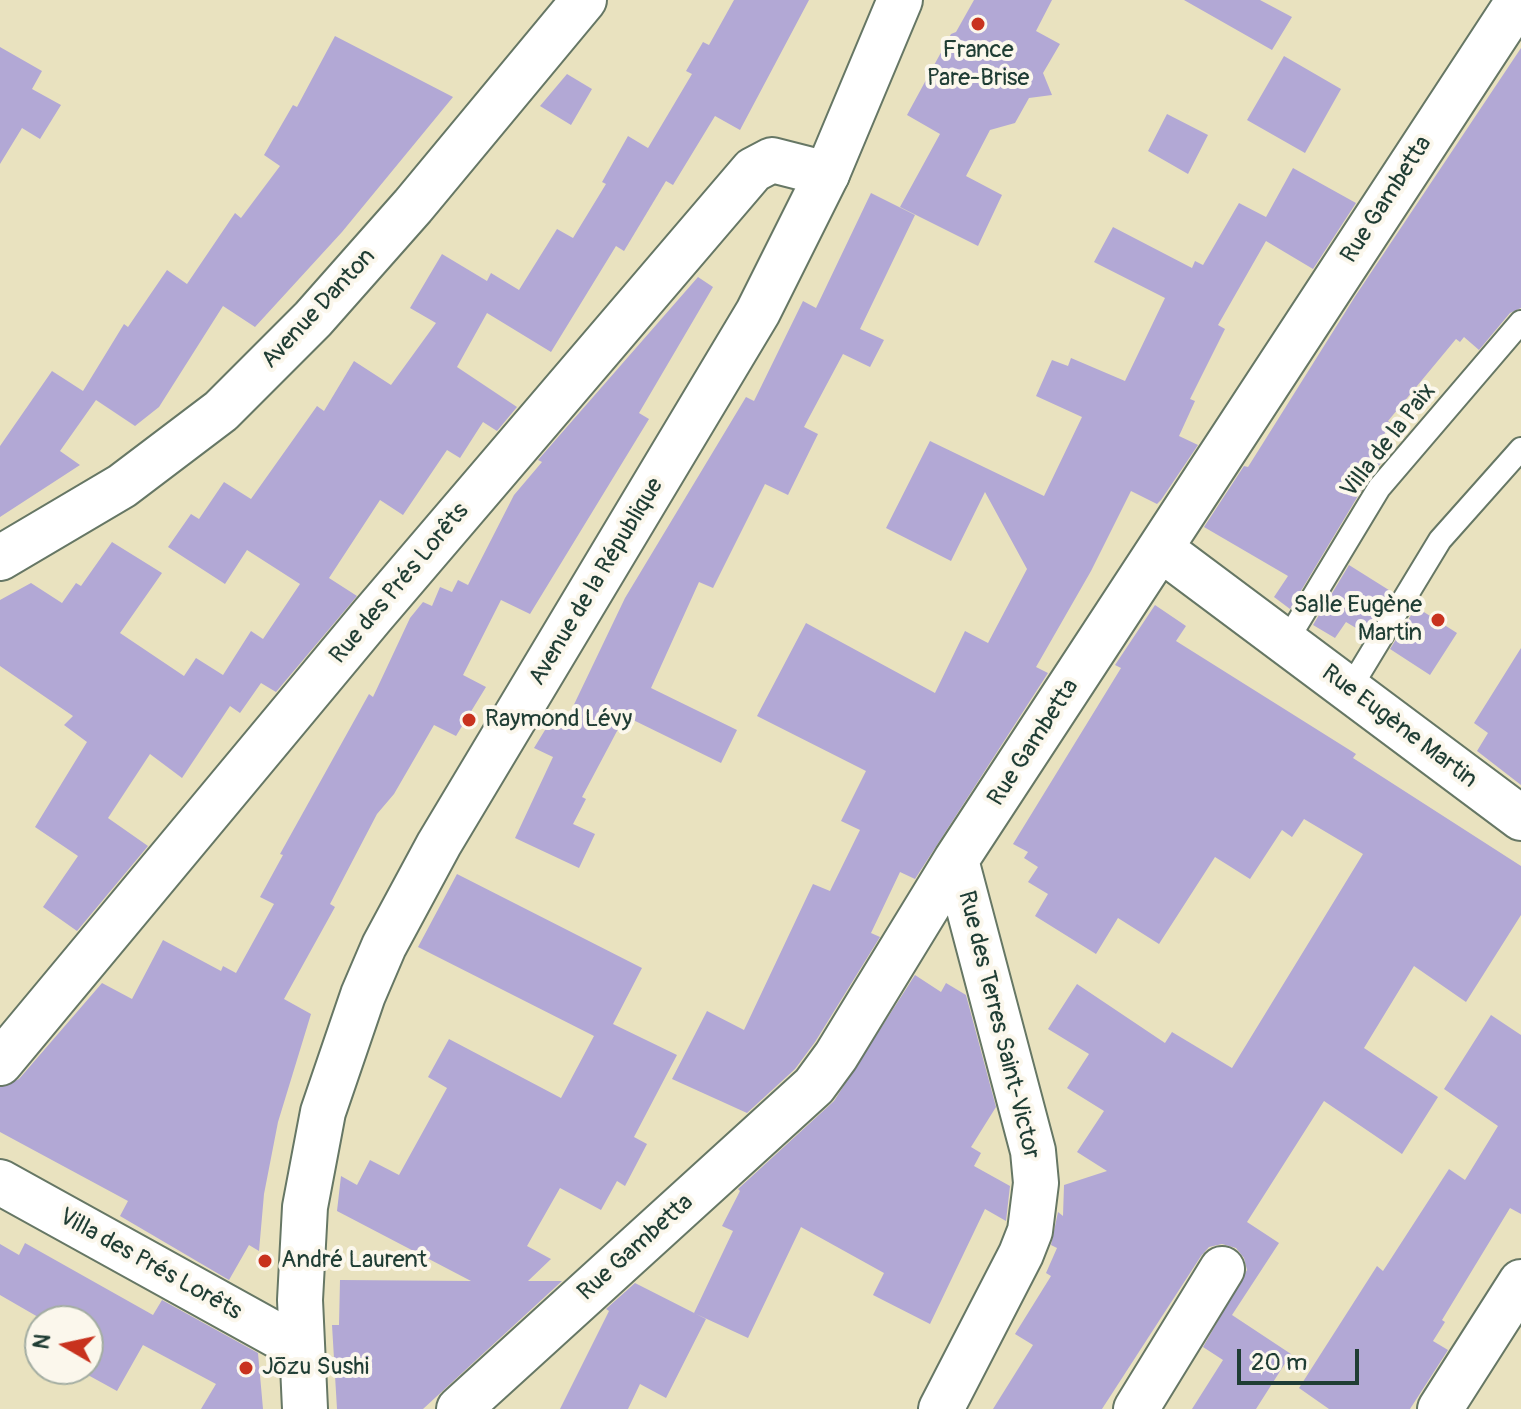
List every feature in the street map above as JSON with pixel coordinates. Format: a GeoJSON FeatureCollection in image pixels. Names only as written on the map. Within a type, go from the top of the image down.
{"type":"FeatureCollection","features":[{"type":"Feature","properties":{"kind":"street","name":"Avenue Danton"},"geometry":{"type":"LineString","coordinates":[[0,558],[122,486],[221,411],[323,308],[584,0]]}},
{"type":"Feature","properties":{"kind":"street","name":"Avenue de la République"},"geometry":{"type":"LineString","coordinates":[[305,1409],[300,1348],[302,1237],[314,1155],[334,1072],[384,946],[439,844],[751,324],[827,174],[900,0]]}},
{"type":"Feature","properties":{"kind":"street","name":"Rue Gambetta"},"geometry":{"type":"LineString","coordinates":[[459,1409],[814,1086],[836,1056],[956,860],[1519,0]]}},
{"type":"Feature","properties":{"kind":"street","name":"Rue des Prés Lorêts"},"geometry":{"type":"LineString","coordinates":[[0,1063],[372,616],[753,170],[772,160],[827,174]]}},
{"type":"Feature","properties":{"kind":"street","name":"Rue Eugène Martin"},"geometry":{"type":"LineString","coordinates":[[1161,549],[1521,818]]}},
{"type":"Feature","properties":{"kind":"street","name":"Rue des Terres Saint-Victor"},"geometry":{"type":"LineString","coordinates":[[941,1409],[1021,1254],[1030,1231],[1036,1183],[1033,1151],[956,860]]}},
{"type":"Feature","properties":{"kind":"street","name":"Villa des Prés Lorêts"},"geometry":{"type":"LineString","coordinates":[[0,1182],[300,1348]]}},
{"type":"Feature","properties":{"kind":"street"},"geometry":{"type":"LineString","coordinates":[[1136,1409],[1222,1269]]}},
{"type":"Feature","properties":{"kind":"street"},"geometry":{"type":"LineString","coordinates":[[1440,1409],[1521,1282]]}},
{"type":"Feature","properties":{"kind":"lane","name":"Villa de la Paix"},"geometry":{"type":"LineString","coordinates":[[1286,642],[1379,488],[1521,322]]}},
{"type":"Feature","properties":{"kind":"lane"},"geometry":{"type":"LineString","coordinates":[[1349,690],[1440,540],[1521,449]]}},
{"type":"Feature","properties":{"kind":"building"},"geometry":{"type":"Polygon","coordinates":[[[734,0],[809,0],[740,130],[715,116],[673,185],[666,181],[624,251],[616,246],[551,352],[487,313],[457,367],[517,407],[497,431],[483,422],[460,458],[447,450],[403,515],[380,500],[329,578],[357,596],[276,692],[261,683],[240,713],[230,706],[182,778],[150,754],[108,818],[148,846],[77,931],[43,907],[78,856],[35,827],[87,742],[64,725],[73,716],[0,666],[0,600],[31,583],[62,603],[76,583],[81,586],[112,542],[162,573],[120,633],[184,676],[196,658],[223,675],[251,631],[263,639],[300,584],[247,550],[225,584],[168,547],[191,514],[199,519],[224,482],[251,499],[317,406],[324,411],[354,361],[391,385],[436,323],[410,308],[442,254],[487,281],[491,273],[519,290],[557,229],[573,238],[606,184],[602,182],[628,136],[648,148],[692,74],[686,71],[703,42],[709,45],[734,0]]]}},
{"type":"Feature","properties":{"kind":"building"},"geometry":{"type":"Polygon","coordinates":[[[974,0],[1052,0],[1036,31],[1060,44],[1043,73],[1052,95],[1029,98],[1015,123],[990,130],[966,176],[1002,195],[978,246],[900,207],[940,134],[907,115],[951,34],[956,32],[974,0]]]}},
{"type":"Feature","properties":{"kind":"building"},"geometry":{"type":"Polygon","coordinates":[[[1184,0],[1260,0],[1292,17],[1272,50],[1184,0]]]}},
{"type":"Feature","properties":{"kind":"building"},"geometry":{"type":"Polygon","coordinates":[[[335,36],[453,97],[342,232],[255,327],[223,306],[159,407],[135,426],[96,400],[60,451],[80,465],[0,517],[0,446],[52,371],[83,391],[124,324],[128,327],[167,270],[187,284],[235,213],[241,218],[280,166],[264,155],[293,105],[297,107],[335,36]]]}},
{"type":"Feature","properties":{"kind":"building"},"geometry":{"type":"Polygon","coordinates":[[[0,47],[42,71],[32,89],[61,105],[40,139],[22,128],[0,164],[0,47]]]}},
{"type":"Feature","properties":{"kind":"building"},"geometry":{"type":"Polygon","coordinates":[[[1521,48],[1521,308],[1510,313],[1479,350],[1464,337],[1460,342],[1456,339],[1388,421],[1392,424],[1379,441],[1391,450],[1367,481],[1290,609],[1274,597],[1288,576],[1204,527],[1244,466],[1248,467],[1356,295],[1521,48]]]}},
{"type":"Feature","properties":{"kind":"building"},"geometry":{"type":"Polygon","coordinates":[[[1284,56],[1341,89],[1305,153],[1247,120],[1284,56]]]}},
{"type":"Feature","properties":{"kind":"building"},"geometry":{"type":"Polygon","coordinates":[[[567,74],[592,89],[571,125],[540,106],[567,74]]]}},
{"type":"Feature","properties":{"kind":"building"},"geometry":{"type":"Polygon","coordinates":[[[1167,114],[1208,135],[1188,174],[1148,151],[1167,114]]]}},
{"type":"Feature","properties":{"kind":"building"},"geometry":{"type":"Polygon","coordinates":[[[1293,168],[1356,203],[1313,269],[1266,241],[1218,325],[1225,329],[1190,399],[1195,401],[1179,436],[1198,445],[1157,504],[1131,491],[1091,571],[1036,667],[1048,673],[915,879],[900,872],[871,933],[880,937],[815,1042],[795,1069],[747,1113],[672,1079],[707,1011],[744,1030],[813,884],[830,891],[860,830],[841,821],[866,771],[757,716],[806,623],[935,693],[965,631],[988,643],[1027,569],[985,492],[951,561],[886,528],[930,441],[1044,496],[1082,417],[1036,396],[1052,360],[1068,366],[1071,358],[1125,381],[1165,298],[1094,262],[1113,227],[1192,268],[1195,261],[1203,265],[1239,203],[1266,217],[1293,168]]]}},
{"type":"Feature","properties":{"kind":"building"},"geometry":{"type":"Polygon","coordinates":[[[871,193],[915,215],[860,329],[884,340],[870,367],[843,354],[804,427],[818,434],[788,495],[765,484],[713,588],[699,582],[651,688],[737,730],[721,763],[625,716],[582,797],[586,799],[573,824],[595,834],[579,868],[515,838],[553,757],[534,748],[556,712],[568,717],[625,598],[746,397],[754,401],[803,301],[816,308],[871,193]]]}},
{"type":"Feature","properties":{"kind":"building"},"geometry":{"type":"Polygon","coordinates":[[[698,277],[713,287],[639,413],[649,419],[530,614],[501,600],[463,675],[486,687],[456,736],[434,725],[394,794],[377,814],[330,904],[335,907],[284,999],[311,1014],[278,1122],[264,1194],[259,1251],[249,1245],[229,1280],[120,1216],[128,1201],[0,1132],[0,1087],[19,1079],[102,983],[132,999],[163,940],[221,971],[223,966],[236,973],[274,904],[260,897],[283,855],[280,854],[369,694],[373,697],[410,618],[423,602],[432,606],[440,587],[452,592],[458,580],[468,585],[514,495],[542,462],[538,460],[698,277]]]}},
{"type":"Feature","properties":{"kind":"building"},"geometry":{"type":"Polygon","coordinates":[[[1349,565],[1392,592],[1366,634],[1346,622],[1335,638],[1313,625],[1349,565]]]}},
{"type":"Feature","properties":{"kind":"building"},"geometry":{"type":"Polygon","coordinates":[[[1155,605],[1186,626],[1176,641],[1356,754],[1353,758],[1521,866],[1521,915],[1466,1002],[1414,966],[1364,1048],[1438,1097],[1402,1154],[1324,1101],[1247,1222],[1279,1243],[1232,1315],[1291,1354],[1256,1409],[1192,1409],[1223,1360],[1203,1347],[1247,1270],[1244,1258],[1236,1248],[1222,1244],[1209,1247],[1201,1256],[1102,1409],[993,1409],[1033,1345],[1015,1334],[1051,1276],[1046,1273],[1057,1248],[1051,1245],[1058,1212],[1063,1216],[1064,1185],[1107,1171],[1077,1152],[1104,1111],[1067,1088],[1089,1054],[1048,1029],[1077,984],[1165,1043],[1172,1032],[1232,1068],[1363,854],[1304,819],[1292,837],[1282,830],[1250,879],[1215,857],[1159,944],[1118,918],[1096,954],[1035,916],[1048,894],[1028,882],[1038,867],[1024,858],[1028,852],[1013,844],[1121,668],[1115,665],[1155,605]]]}},
{"type":"Feature","properties":{"kind":"building"},"geometry":{"type":"Polygon","coordinates":[[[1416,607],[1457,633],[1430,675],[1390,649],[1416,607]]]}},
{"type":"Feature","properties":{"kind":"building"},"geometry":{"type":"Polygon","coordinates":[[[1521,648],[1521,785],[1477,751],[1488,733],[1474,723],[1521,648]]]}},
{"type":"Feature","properties":{"kind":"building"},"geometry":{"type":"Polygon","coordinates":[[[457,874],[642,968],[613,1024],[677,1055],[634,1137],[647,1144],[625,1186],[617,1181],[601,1210],[560,1188],[527,1246],[551,1259],[528,1281],[562,1281],[423,1409],[337,1409],[332,1325],[339,1325],[340,1280],[471,1281],[337,1211],[341,1176],[357,1185],[370,1160],[399,1175],[447,1088],[428,1077],[449,1039],[561,1098],[594,1036],[418,947],[457,874]]]}},
{"type":"Feature","properties":{"kind":"building"},"geometry":{"type":"Polygon","coordinates":[[[915,975],[941,992],[946,983],[966,995],[996,1107],[971,1147],[981,1153],[974,1166],[1010,1186],[1006,1221],[985,1209],[930,1324],[873,1295],[884,1273],[801,1227],[748,1338],[694,1313],[733,1231],[722,1226],[740,1191],[738,1189],[834,1101],[915,975]]]}},
{"type":"Feature","properties":{"kind":"building"},"geometry":{"type":"Polygon","coordinates":[[[1491,1015],[1521,1035],[1521,1214],[1510,1208],[1442,1320],[1445,1322],[1433,1341],[1448,1350],[1410,1409],[1329,1409],[1299,1388],[1377,1266],[1383,1271],[1449,1169],[1465,1180],[1498,1126],[1444,1089],[1491,1015]]]}},
{"type":"Feature","properties":{"kind":"building"},"geometry":{"type":"Polygon","coordinates":[[[25,1243],[153,1315],[162,1300],[258,1353],[263,1409],[201,1409],[216,1384],[143,1345],[117,1391],[104,1384],[104,1305],[24,1305],[24,1309],[0,1295],[0,1244],[19,1255],[25,1243]]]}},
{"type":"Feature","properties":{"kind":"building"},"geometry":{"type":"Polygon","coordinates":[[[635,1283],[706,1319],[666,1398],[640,1384],[628,1409],[560,1409],[609,1311],[606,1309],[635,1283]]]}},
{"type":"Feature","properties":{"kind":"place","name":"France Pare-Brise"},"geometry":{"type":"Point","coordinates":[978,24]}},
{"type":"Feature","properties":{"kind":"place","name":"Salle Eugène Martin"},"geometry":{"type":"Point","coordinates":[1438,620]}},
{"type":"Feature","properties":{"kind":"place","name":"Raymond Lévy"},"geometry":{"type":"Point","coordinates":[469,720]}},
{"type":"Feature","properties":{"kind":"place","name":"André Laurent"},"geometry":{"type":"Point","coordinates":[265,1261]}},
{"type":"Feature","properties":{"kind":"place","name":"Jōzu Sushi"},"geometry":{"type":"Point","coordinates":[246,1368]}}]}
